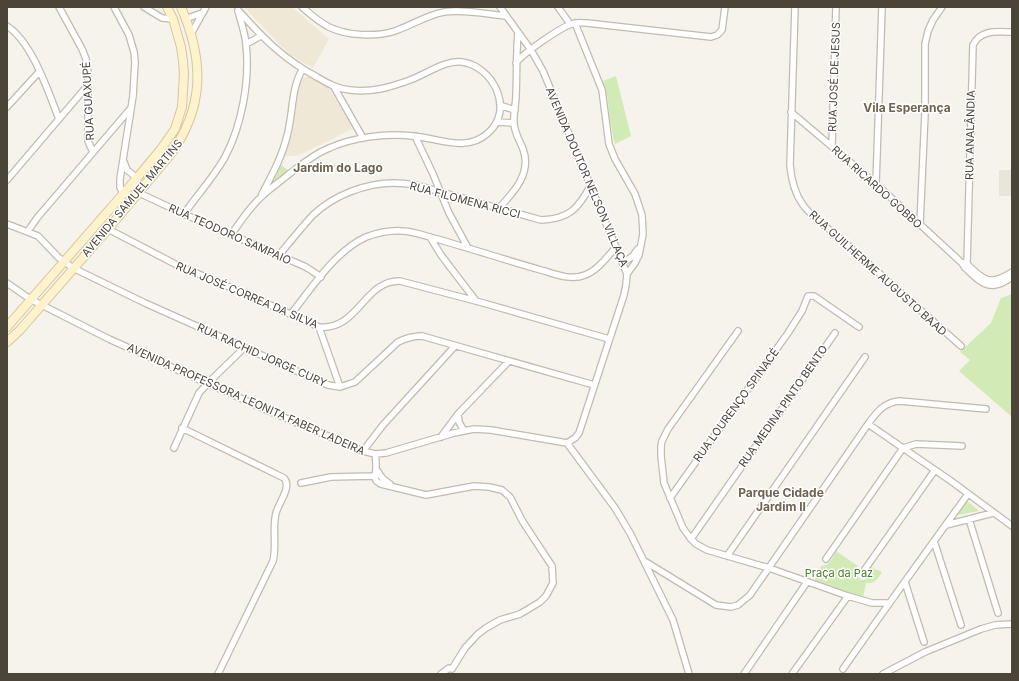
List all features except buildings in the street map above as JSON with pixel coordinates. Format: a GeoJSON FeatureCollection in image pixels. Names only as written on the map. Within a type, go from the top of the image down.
{"type":"FeatureCollection","features":[{"type":"Feature","properties":{"kind":"main road","name":"AVENIDA SAMUEL MARTINS"},"geometry":{"type":"LineString","coordinates":[[7,327],[137,178],[170,136],[180,116],[184,74],[182,54],[173,19],[167,7]]}},
{"type":"Feature","properties":{"kind":"main road","name":"AVENIDA SAMUEL MARTINS"},"geometry":{"type":"LineString","coordinates":[[7,342],[20,330],[108,229],[179,142],[190,119],[194,106],[198,74],[197,57],[191,34],[181,7]]}},
{"type":"Feature","properties":{"kind":"main road"},"geometry":{"type":"LineString","coordinates":[[173,19],[185,19]]}},
{"type":"Feature","properties":{"kind":"main road"},"geometry":{"type":"LineString","coordinates":[[177,33],[191,34]]}},
{"type":"Feature","properties":{"kind":"main road"},"geometry":{"type":"LineString","coordinates":[[137,178],[145,185]]}},
{"type":"Feature","properties":{"kind":"main road"},"geometry":{"type":"LineString","coordinates":[[123,194],[136,196]]}},
{"type":"Feature","properties":{"kind":"street","name":"RUA GUAXUPÉ"},"geometry":{"type":"LineString","coordinates":[[59,7],[86,58],[88,72],[88,141],[93,152]]}},
{"type":"Feature","properties":{"kind":"street"},"geometry":{"type":"LineString","coordinates":[[114,7],[128,35],[134,52],[136,72],[120,184],[123,194]]}},
{"type":"Feature","properties":{"kind":"street"},"geometry":{"type":"LineString","coordinates":[[144,7],[162,18],[173,19]]}},
{"type":"Feature","properties":{"kind":"street"},"geometry":{"type":"LineString","coordinates":[[191,34],[206,7]]}},
{"type":"Feature","properties":{"kind":"street"},"geometry":{"type":"LineString","coordinates":[[302,7],[330,28],[343,32],[369,35],[387,34],[443,12],[468,12],[506,16]]}},
{"type":"Feature","properties":{"kind":"street","name":"AVENIDA DOUTOR NELSON VILLAÇA"},"geometry":{"type":"LineString","coordinates":[[500,7],[531,50],[543,71],[627,274],[624,294],[577,436],[567,443]]}},
{"type":"Feature","properties":{"kind":"street"},"geometry":{"type":"LineString","coordinates":[[558,7],[572,24],[602,90],[609,144],[615,159],[639,204],[643,223],[641,246],[636,263],[627,274]]}},
{"type":"Feature","properties":{"kind":"street"},"geometry":{"type":"LineString","coordinates":[[516,63],[521,56],[572,24],[587,23],[711,37],[717,35],[722,30],[725,7]]}},
{"type":"Feature","properties":{"kind":"street","name":"RUA GUILHERME AUGUSTO BAAD"},"geometry":{"type":"LineString","coordinates":[[795,7],[791,112],[791,178],[796,194],[800,202],[816,220],[834,233],[960,346]]}},
{"type":"Feature","properties":{"kind":"street","name":"RUA JOSÉ DE JESUS"},"geometry":{"type":"LineString","coordinates":[[832,146],[836,7]]}},
{"type":"Feature","properties":{"kind":"street"},"geometry":{"type":"LineString","coordinates":[[876,184],[882,7]]}},
{"type":"Feature","properties":{"kind":"street"},"geometry":{"type":"LineString","coordinates":[[920,224],[925,113],[925,44],[928,31],[933,20],[942,7]]}},
{"type":"Feature","properties":{"kind":"street"},"geometry":{"type":"LineString","coordinates":[[237,8],[262,36],[284,57],[302,70],[334,87],[359,91],[385,88],[412,79],[448,63],[463,62],[478,68],[488,77],[498,93],[502,106],[498,122],[488,134],[475,141],[468,143],[450,143],[414,136],[397,135],[363,138],[327,148],[312,157],[260,197]]}},
{"type":"Feature","properties":{"kind":"street"},"geometry":{"type":"LineString","coordinates":[[184,214],[218,167],[229,147],[240,117],[246,81],[246,44],[237,8]]}},
{"type":"Feature","properties":{"kind":"street"},"geometry":{"type":"LineString","coordinates":[[185,19],[202,13]]}},
{"type":"Feature","properties":{"kind":"street"},"geometry":{"type":"LineString","coordinates":[[7,26],[24,42],[39,72],[59,119]]}},
{"type":"Feature","properties":{"kind":"street","name":"RUA ANALÂNDIA"},"geometry":{"type":"LineString","coordinates":[[964,265],[973,45],[976,40],[985,33],[1012,32]]}},
{"type":"Feature","properties":{"kind":"street"},"geometry":{"type":"LineString","coordinates":[[499,208],[518,186],[525,171],[525,156],[514,123],[518,33]]}},
{"type":"Feature","properties":{"kind":"street"},"geometry":{"type":"LineString","coordinates":[[246,44],[262,36]]}},
{"type":"Feature","properties":{"kind":"street"},"geometry":{"type":"LineString","coordinates":[[231,235],[260,197],[278,164],[291,122],[297,82],[302,70]]}},
{"type":"Feature","properties":{"kind":"street"},"geometry":{"type":"LineString","coordinates":[[7,107],[39,72]]}},
{"type":"Feature","properties":{"kind":"street"},"geometry":{"type":"LineString","coordinates":[[7,180],[88,85]]}},
{"type":"Feature","properties":{"kind":"street"},"geometry":{"type":"LineString","coordinates":[[334,87],[363,138]]}},
{"type":"Feature","properties":{"kind":"street"},"geometry":{"type":"LineString","coordinates":[[502,106],[515,110]]}},
{"type":"Feature","properties":{"kind":"street"},"geometry":{"type":"LineString","coordinates":[[28,231],[37,218],[131,108]]}},
{"type":"Feature","properties":{"kind":"street","name":"RUA RICARDO GOBBO"},"geometry":{"type":"LineString","coordinates":[[791,112],[876,184],[985,284],[996,283]]}},
{"type":"Feature","properties":{"kind":"street"},"geometry":{"type":"LineString","coordinates":[[498,122],[514,123]]}},
{"type":"Feature","properties":{"kind":"street"},"geometry":{"type":"LineString","coordinates":[[414,136],[449,213],[468,248]]}},
{"type":"Feature","properties":{"kind":"street"},"geometry":{"type":"LineString","coordinates":[[124,161],[127,170],[137,178]]}},
{"type":"Feature","properties":{"kind":"street","name":"RUA FILOMENA RICCI"},"geometry":{"type":"LineString","coordinates":[[279,255],[314,214],[326,204],[353,191],[382,184],[396,183],[416,185],[541,220],[563,217],[575,208],[585,196],[591,185]]}},
{"type":"Feature","properties":{"kind":"street","name":"RUA TEODORO SAMPAIO"},"geometry":{"type":"LineString","coordinates":[[136,196],[184,214],[279,255],[306,267],[321,277]]}},
{"type":"Feature","properties":{"kind":"street","name":"RUA RACHID JORGE CURY"},"geometry":{"type":"LineString","coordinates":[[7,224],[28,231],[40,238],[54,254],[73,268],[151,306],[322,382],[340,387],[355,382],[391,348],[406,338],[422,336],[594,386]]}},
{"type":"Feature","properties":{"kind":"street","name":"RUA JOSÉ CORREA DA SILVA"},"geometry":{"type":"LineString","coordinates":[[108,229],[177,265],[319,327],[332,327],[344,322],[381,286],[393,281],[409,283],[609,339]]}},
{"type":"Feature","properties":{"kind":"street"},"geometry":{"type":"LineString","coordinates":[[291,314],[321,277],[346,250],[365,238],[377,234],[392,231],[403,231],[430,237],[529,267],[572,278],[585,275],[592,271],[603,262],[616,247]]}},
{"type":"Feature","properties":{"kind":"street"},"geometry":{"type":"LineString","coordinates":[[430,237],[441,255],[476,301]]}},
{"type":"Feature","properties":{"kind":"street"},"geometry":{"type":"LineString","coordinates":[[623,262],[632,257],[641,246]]}},
{"type":"Feature","properties":{"kind":"street"},"geometry":{"type":"LineString","coordinates":[[996,283],[1012,272]]}},
{"type":"Feature","properties":{"kind":"street"},"geometry":{"type":"LineString","coordinates":[[996,283],[1012,277]]}},
{"type":"Feature","properties":{"kind":"street","name":"AVENIDA PROFESSORA LEONITA FABER LADEIRA"},"geometry":{"type":"LineString","coordinates":[[7,283],[30,299],[109,339],[269,411],[363,451],[375,454],[395,451],[464,430],[481,429],[567,443]]}},
{"type":"Feature","properties":{"kind":"street","name":"RUA LOURENÇO SPINACÉ"},"geometry":{"type":"LineString","coordinates":[[670,498],[784,339],[802,311],[807,298],[814,296],[859,327]]}},
{"type":"Feature","properties":{"kind":"street"},"geometry":{"type":"LineString","coordinates":[[319,327],[340,387]]}},
{"type":"Feature","properties":{"kind":"street"},"geometry":{"type":"LineString","coordinates":[[738,331],[668,429],[662,441],[661,456],[664,482],[683,528],[696,544],[707,550],[769,568],[848,596],[872,603],[888,603]]}},
{"type":"Feature","properties":{"kind":"street","name":"RUA MEDINA PINTO BENTO"},"geometry":{"type":"LineString","coordinates":[[691,539],[835,333]]}},
{"type":"Feature","properties":{"kind":"street"},"geometry":{"type":"LineString","coordinates":[[363,451],[383,425],[455,346]]}},
{"type":"Feature","properties":{"kind":"street"},"geometry":{"type":"LineString","coordinates":[[174,448],[199,393],[246,347]]}},
{"type":"Feature","properties":{"kind":"street"},"geometry":{"type":"LineString","coordinates":[[727,556],[865,357]]}},
{"type":"Feature","properties":{"kind":"street"},"geometry":{"type":"LineString","coordinates":[[441,436],[458,414],[508,362]]}},
{"type":"Feature","properties":{"kind":"street"},"geometry":{"type":"LineString","coordinates":[[646,562],[716,605],[723,607],[738,605],[745,600],[769,568],[878,410],[886,404],[892,402],[986,409]]}},
{"type":"Feature","properties":{"kind":"street"},"geometry":{"type":"LineString","coordinates":[[458,414],[459,422],[464,430]]}},
{"type":"Feature","properties":{"kind":"street"},"geometry":{"type":"LineString","coordinates":[[868,424],[1012,526]]}},
{"type":"Feature","properties":{"kind":"street"},"geometry":{"type":"LineString","coordinates":[[182,428],[284,478],[287,484],[276,514],[276,546],[273,561],[218,674]]}},
{"type":"Feature","properties":{"kind":"street"},"geometry":{"type":"LineString","coordinates":[[567,443],[622,520],[646,562],[673,620],[689,674]]}},
{"type":"Feature","properties":{"kind":"street"},"geometry":{"type":"LineString","coordinates":[[826,559],[903,448],[916,444],[962,446]]}},
{"type":"Feature","properties":{"kind":"street"},"geometry":{"type":"LineString","coordinates":[[375,454],[376,469],[374,476],[378,483],[426,495],[474,486],[502,490],[510,497],[552,566],[553,583],[546,596],[540,602],[520,614],[500,620],[486,628],[465,648],[453,671],[449,668],[441,674]]}},
{"type":"Feature","properties":{"kind":"street"},"geometry":{"type":"LineString","coordinates":[[376,469],[385,481],[401,489]]}},
{"type":"Feature","properties":{"kind":"street"},"geometry":{"type":"LineString","coordinates":[[863,572],[935,470]]}},
{"type":"Feature","properties":{"kind":"street"},"geometry":{"type":"LineString","coordinates":[[301,483],[331,477],[374,476]]}},
{"type":"Feature","properties":{"kind":"street"},"geometry":{"type":"LineString","coordinates":[[843,669],[888,603],[905,582],[968,494]]}},
{"type":"Feature","properties":{"kind":"street"},"geometry":{"type":"LineString","coordinates":[[946,525],[993,512]]}},
{"type":"Feature","properties":{"kind":"street"},"geometry":{"type":"LineString","coordinates":[[969,519],[998,613]]}},
{"type":"Feature","properties":{"kind":"street"},"geometry":{"type":"LineString","coordinates":[[934,541],[961,625]]}},
{"type":"Feature","properties":{"kind":"street"},"geometry":{"type":"LineString","coordinates":[[744,674],[807,582]]}},
{"type":"Feature","properties":{"kind":"street"},"geometry":{"type":"LineString","coordinates":[[905,582],[924,642]]}},
{"type":"Feature","properties":{"kind":"street"},"geometry":{"type":"LineString","coordinates":[[792,674],[848,596]]}},
{"type":"Feature","properties":{"kind":"street"},"geometry":{"type":"LineString","coordinates":[[883,674],[925,652],[981,629],[995,625],[1012,624]]}},
{"type":"Feature","properties":{"kind":"shaded area"},"geometry":{"type":"Polygon","coordinates":[[[244,7],[292,7],[329,39],[313,68],[292,56],[244,7]]]}},
{"type":"Feature","properties":{"kind":"shaded area"},"geometry":{"type":"Polygon","coordinates":[[[310,76],[327,86],[354,128],[306,152],[295,156],[285,156],[299,83],[304,77],[310,76]]]}},
{"type":"Feature","properties":{"kind":"shaded area"},"geometry":{"type":"Polygon","coordinates":[[[999,170],[1012,170],[1012,196],[999,196],[999,170]]]}},
{"type":"Feature","properties":{"kind":"green space"},"geometry":{"type":"Polygon","coordinates":[[[616,76],[631,136],[615,144],[603,81],[616,76]]]}},
{"type":"Feature","properties":{"kind":"green space"},"geometry":{"type":"Polygon","coordinates":[[[281,165],[289,171],[273,183],[281,165]]]}},
{"type":"Feature","properties":{"kind":"green space"},"geometry":{"type":"Polygon","coordinates":[[[1012,294],[1012,417],[959,371],[970,360],[960,352],[991,323],[1001,298],[1012,294]]]}},
{"type":"Feature","properties":{"kind":"green space"},"geometry":{"type":"Polygon","coordinates":[[[966,500],[979,511],[958,515],[966,500]]]}},
{"type":"Feature","properties":{"kind":"green space","name":"Praça da Paz"},"geometry":{"type":"Polygon","coordinates":[[[836,551],[858,566],[854,572],[861,580],[865,580],[868,569],[871,567],[882,572],[872,583],[866,583],[863,597],[815,580],[821,566],[827,565],[836,551]]]}},
{"type":"Feature","properties":{"kind":"district","name":"Vila Esperança"},"geometry":{"type":"Point","coordinates":[907,107]}},
{"type":"Feature","properties":{"kind":"district","name":"Jardim do Lago"},"geometry":{"type":"Point","coordinates":[338,167]}},
{"type":"Feature","properties":{"kind":"district","name":"Parque Cidade Jardim II"},"geometry":{"type":"Point","coordinates":[781,499]}}]}
